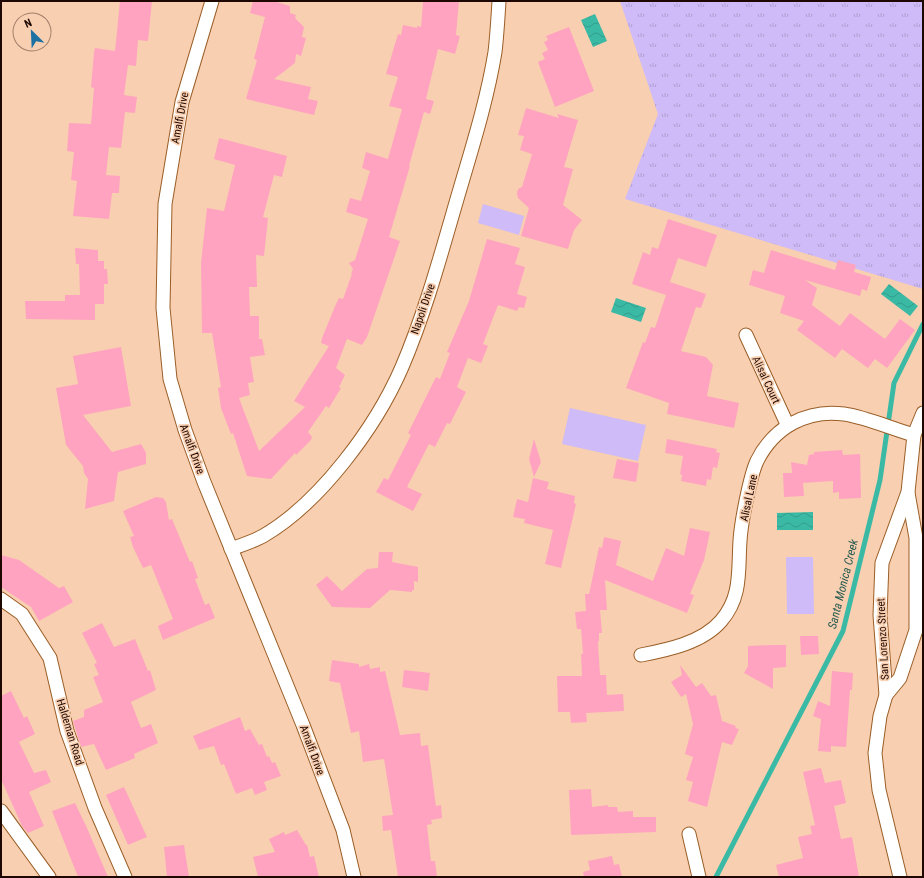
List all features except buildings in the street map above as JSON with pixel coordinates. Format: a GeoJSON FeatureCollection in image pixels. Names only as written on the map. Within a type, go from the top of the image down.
{"type":"FeatureCollection","features":[{"type":"Feature","properties":{"kind":"street","name":"Amalfi Drive"},"geometry":{"type":"LineString","coordinates":[[212,1],[182,102],[165,204],[163,308],[170,379],[185,430],[231,549],[303,725],[342,830],[354,877]]}},
{"type":"Feature","properties":{"kind":"street","name":"Napoli Drive"},"geometry":{"type":"LineString","coordinates":[[231,549],[262,536],[291,517],[328,481],[379,411],[401,368],[430,293],[482,114],[495,51],[499,1]]}},
{"type":"Feature","properties":{"kind":"street","name":"Alisal Court"},"geometry":{"type":"LineString","coordinates":[[746,335],[787,424]]}},
{"type":"Feature","properties":{"kind":"street","name":"Alisal Lane"},"geometry":{"type":"LineString","coordinates":[[641,655],[672,649],[705,634],[720,622],[728,610],[739,582],[740,540],[749,492],[757,461],[774,438],[787,424],[818,413],[845,414],[914,435]]}},
{"type":"Feature","properties":{"kind":"street","name":"San Lorenzo Street"},"geometry":{"type":"LineString","coordinates":[[900,877],[879,790],[875,753],[880,716],[886,695],[880,615],[882,563],[908,492],[914,435],[923,413]]}},
{"type":"Feature","properties":{"kind":"street","name":"San Lorenzo Street"},"geometry":{"type":"LineString","coordinates":[[886,695],[900,678],[916,630],[916,538],[908,492]]}},
{"type":"Feature","properties":{"kind":"street","name":"Haldeman Road"},"geometry":{"type":"LineString","coordinates":[[1,599],[22,614],[50,658],[68,731],[95,808],[125,877]]}},
{"type":"Feature","properties":{"kind":"street"},"geometry":{"type":"LineString","coordinates":[[1,811],[49,877]]}},
{"type":"Feature","properties":{"kind":"street"},"geometry":{"type":"LineString","coordinates":[[689,834],[699,877]]}},
{"type":"Feature","properties":{"kind":"green space"},"geometry":{"type":"Polygon","coordinates":[[[620,1],[923,1],[923,289],[625,199],[658,114],[620,1]]]}},
{"type":"Feature","properties":{"kind":"green space"},"geometry":{"type":"Polygon","coordinates":[[[483,204],[524,216],[519,235],[478,223],[483,204]]]}},
{"type":"Feature","properties":{"kind":"green space"},"geometry":{"type":"Polygon","coordinates":[[[570,408],[646,425],[638,461],[562,444],[570,408]]]}},
{"type":"Feature","properties":{"kind":"green space"},"geometry":{"type":"Polygon","coordinates":[[[786,557],[813,557],[814,614],[787,614],[786,557]]]}},
{"type":"Feature","properties":{"kind":"water"},"geometry":{"type":"Polygon","coordinates":[[[595,14],[607,41],[593,47],[581,20],[595,14]]]}},
{"type":"Feature","properties":{"kind":"water"},"geometry":{"type":"Polygon","coordinates":[[[889,284],[918,306],[910,316],[881,294],[889,284]]]}},
{"type":"Feature","properties":{"kind":"water"},"geometry":{"type":"Polygon","coordinates":[[[616,298],[646,308],[641,322],[611,312],[616,298]]]}},
{"type":"Feature","properties":{"kind":"water"},"geometry":{"type":"Polygon","coordinates":[[[813,512],[813,530],[777,530],[777,513],[813,512]]]}},
{"type":"Feature","properties":{"kind":"waterway","name":"Santa Monica Creek"},"geometry":{"type":"LineString","coordinates":[[716,877],[843,631],[880,480],[894,383],[923,324]]}}]}
